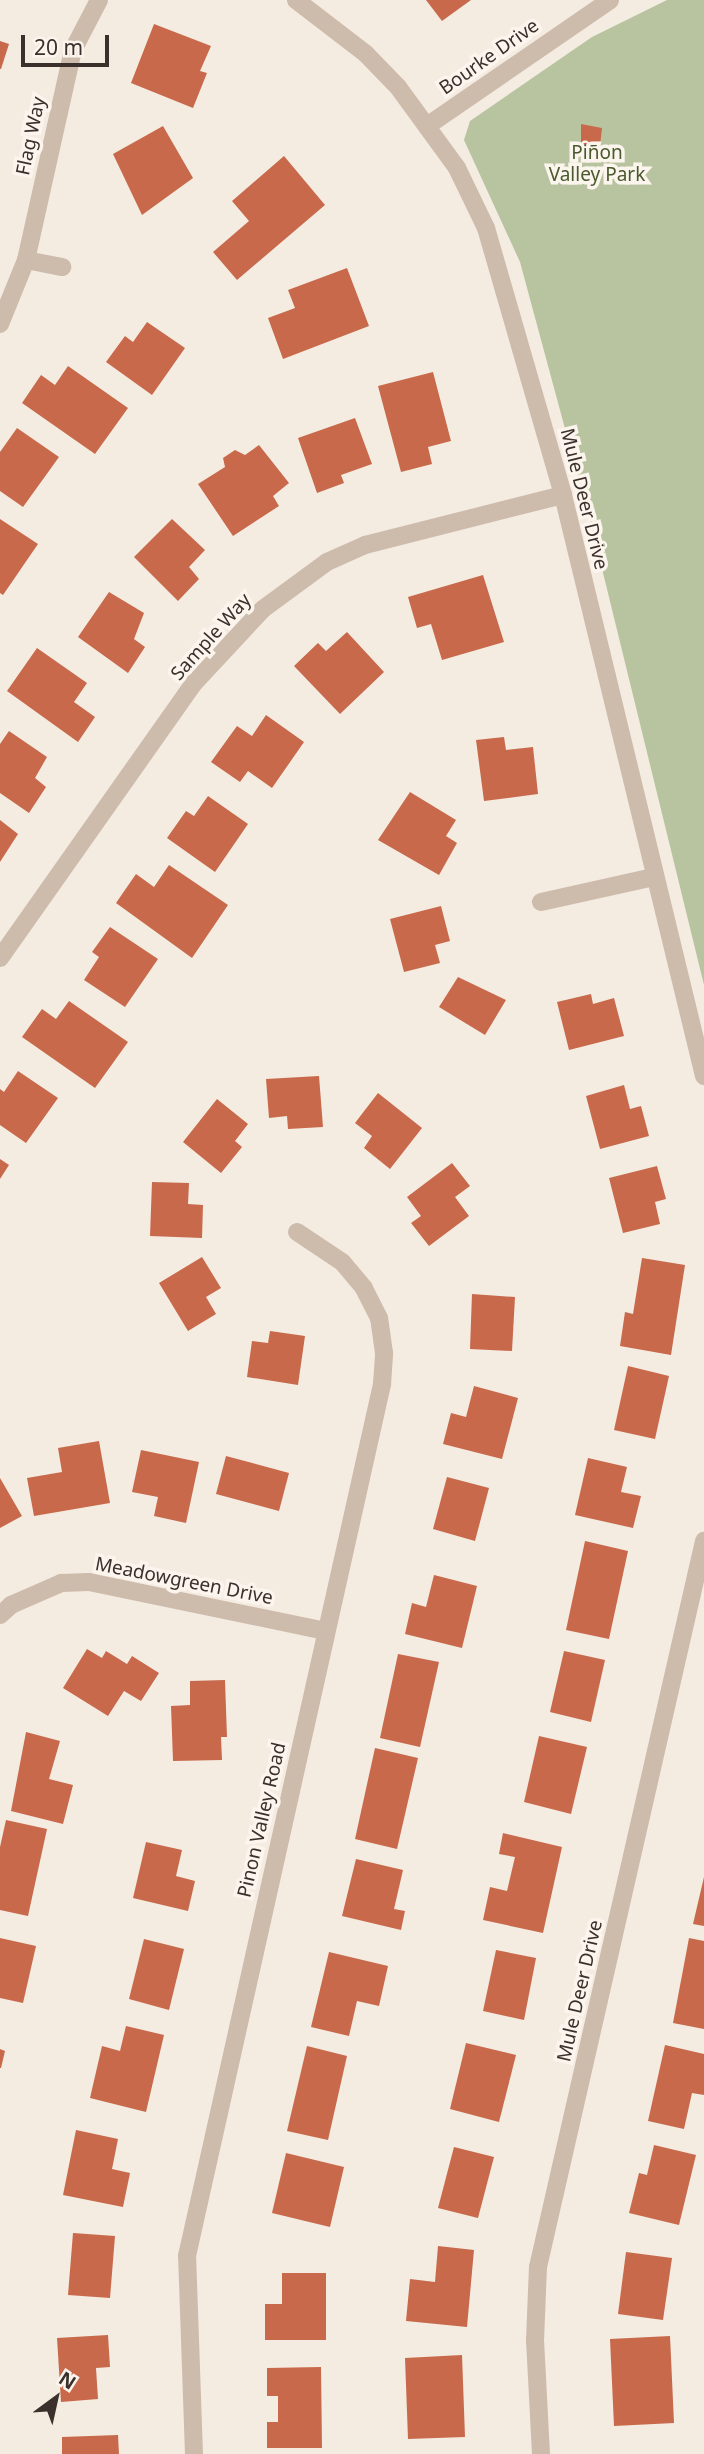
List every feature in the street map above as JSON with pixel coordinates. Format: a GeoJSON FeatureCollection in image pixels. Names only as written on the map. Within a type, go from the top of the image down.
{"type":"FeatureCollection","features":[{"type":"Feature","properties":{"kind":"street","name":"Flag Way"},"geometry":{"type":"LineString","coordinates":[[0,324],[26,260],[65,80],[85,21],[99,0]]}},
{"type":"Feature","properties":{"kind":"street","name":"Mule Deer Drive"},"geometry":{"type":"LineString","coordinates":[[296,0],[366,54],[427,126],[457,168],[499,261],[563,495],[704,1076]]}},
{"type":"Feature","properties":{"kind":"street","name":"Bourke Drive"},"geometry":{"type":"LineString","coordinates":[[427,126],[610,0]]}},
{"type":"Feature","properties":{"kind":"street"},"geometry":{"type":"LineString","coordinates":[[26,260],[62,267]]}},
{"type":"Feature","properties":{"kind":"street","name":"Sample Way"},"geometry":{"type":"LineString","coordinates":[[0,958],[194,683],[263,609],[327,562],[365,545],[563,495]]}},
{"type":"Feature","properties":{"kind":"street"},"geometry":{"type":"LineString","coordinates":[[541,902],[654,877]]}},
{"type":"Feature","properties":{"kind":"street","name":"Pinon Valley Road"},"geometry":{"type":"LineString","coordinates":[[194,2454],[187,2256],[382,1384],[384,1353],[379,1318],[364,1288],[342,1262],[297,1232]]}},
{"type":"Feature","properties":{"kind":"street","name":"Mule Deer Drive"},"geometry":{"type":"LineString","coordinates":[[541,2454],[535,2341],[538,2267],[704,1541]]}},
{"type":"Feature","properties":{"kind":"street","name":"Meadowgreen Drive"},"geometry":{"type":"LineString","coordinates":[[0,1615],[12,1605],[61,1583],[89,1582],[325,1631]]}},
{"type":"Feature","properties":{"kind":"green space","name":"Piñon Valley Park"},"geometry":{"type":"Polygon","coordinates":[[[667,0],[704,0],[704,985],[594,536],[520,262],[464,140],[470,121],[592,37],[667,0]]]}},
{"type":"Feature","properties":{"kind":"building"},"geometry":{"type":"Polygon","coordinates":[[[426,0],[471,0],[442,21],[426,0]]]}},
{"type":"Feature","properties":{"kind":"building"},"geometry":{"type":"Polygon","coordinates":[[[154,24],[211,46],[200,71],[207,73],[193,108],[131,83],[154,24]]]}},
{"type":"Feature","properties":{"kind":"building"},"geometry":{"type":"Polygon","coordinates":[[[0,41],[9,44],[1,69],[0,69],[0,41]]]}},
{"type":"Feature","properties":{"kind":"building"},"geometry":{"type":"Polygon","coordinates":[[[581,124],[602,128],[600,146],[581,145],[581,124]]]}},
{"type":"Feature","properties":{"kind":"building"},"geometry":{"type":"Polygon","coordinates":[[[163,126],[193,178],[142,215],[113,154],[163,126]]]}},
{"type":"Feature","properties":{"kind":"building"},"geometry":{"type":"Polygon","coordinates":[[[284,156],[325,205],[237,280],[213,252],[249,221],[232,201],[284,156]]]}},
{"type":"Feature","properties":{"kind":"building"},"geometry":{"type":"Polygon","coordinates":[[[347,268],[369,326],[283,359],[268,318],[295,308],[288,290],[347,268]]]}},
{"type":"Feature","properties":{"kind":"building"},"geometry":{"type":"Polygon","coordinates":[[[147,322],[185,348],[152,395],[106,362],[125,336],[133,342],[147,322]]]}},
{"type":"Feature","properties":{"kind":"building"},"geometry":{"type":"Polygon","coordinates":[[[68,366],[128,408],[95,454],[22,403],[41,375],[55,385],[68,366]]]}},
{"type":"Feature","properties":{"kind":"building"},"geometry":{"type":"Polygon","coordinates":[[[433,372],[451,441],[428,447],[432,464],[401,472],[378,386],[433,372]]]}},
{"type":"Feature","properties":{"kind":"building"},"geometry":{"type":"Polygon","coordinates":[[[355,418],[372,464],[341,475],[344,483],[317,493],[298,438],[355,418]]]}},
{"type":"Feature","properties":{"kind":"building"},"geometry":{"type":"Polygon","coordinates":[[[17,428],[59,457],[23,507],[0,491],[0,452],[17,428]]]}},
{"type":"Feature","properties":{"kind":"building"},"geometry":{"type":"Polygon","coordinates":[[[259,445],[289,483],[273,496],[279,506],[233,536],[198,484],[225,467],[223,458],[235,450],[245,455],[259,445]]]}},
{"type":"Feature","properties":{"kind":"building"},"geometry":{"type":"Polygon","coordinates":[[[0,519],[38,544],[3,595],[0,593],[0,519]]]}},
{"type":"Feature","properties":{"kind":"building"},"geometry":{"type":"Polygon","coordinates":[[[172,519],[205,550],[189,567],[199,579],[178,601],[134,557],[172,519]]]}},
{"type":"Feature","properties":{"kind":"building"},"geometry":{"type":"Polygon","coordinates":[[[483,575],[504,642],[442,660],[431,624],[417,628],[408,597],[483,575]]]}},
{"type":"Feature","properties":{"kind":"building"},"geometry":{"type":"Polygon","coordinates":[[[109,592],[144,613],[134,639],[145,647],[128,673],[78,637],[109,592]]]}},
{"type":"Feature","properties":{"kind":"building"},"geometry":{"type":"Polygon","coordinates":[[[347,632],[384,672],[340,714],[294,666],[318,643],[326,651],[347,632]]]}},
{"type":"Feature","properties":{"kind":"building"},"geometry":{"type":"Polygon","coordinates":[[[37,648],[87,683],[74,702],[95,717],[78,742],[7,691],[37,648]]]}},
{"type":"Feature","properties":{"kind":"building"},"geometry":{"type":"Polygon","coordinates":[[[266,715],[304,742],[272,788],[248,771],[240,782],[211,762],[237,726],[252,736],[266,715]]]}},
{"type":"Feature","properties":{"kind":"building"},"geometry":{"type":"Polygon","coordinates":[[[9,731],[47,757],[35,778],[46,787],[29,813],[0,793],[0,744],[9,731]]]}},
{"type":"Feature","properties":{"kind":"building"},"geometry":{"type":"Polygon","coordinates":[[[504,737],[506,750],[533,747],[538,794],[484,801],[476,740],[504,737]]]}},
{"type":"Feature","properties":{"kind":"building"},"geometry":{"type":"Polygon","coordinates":[[[410,792],[456,820],[446,836],[457,843],[439,875],[378,840],[410,792]]]}},
{"type":"Feature","properties":{"kind":"building"},"geometry":{"type":"Polygon","coordinates":[[[208,796],[248,824],[215,872],[167,838],[186,811],[194,816],[208,796]]]}},
{"type":"Feature","properties":{"kind":"building"},"geometry":{"type":"Polygon","coordinates":[[[0,820],[18,834],[0,862],[0,820]]]}},
{"type":"Feature","properties":{"kind":"building"},"geometry":{"type":"Polygon","coordinates":[[[169,865],[228,905],[192,958],[116,903],[136,874],[154,887],[169,865]]]}},
{"type":"Feature","properties":{"kind":"building"},"geometry":{"type":"Polygon","coordinates":[[[441,906],[450,941],[435,945],[440,963],[404,972],[390,919],[441,906]]]}},
{"type":"Feature","properties":{"kind":"building"},"geometry":{"type":"Polygon","coordinates":[[[110,927],[158,959],[125,1007],[84,980],[99,957],[92,952],[110,927]]]}},
{"type":"Feature","properties":{"kind":"building"},"geometry":{"type":"Polygon","coordinates":[[[458,977],[506,1000],[485,1035],[439,1007],[458,977]]]}},
{"type":"Feature","properties":{"kind":"building"},"geometry":{"type":"Polygon","coordinates":[[[591,994],[593,1004],[614,998],[624,1036],[569,1050],[557,1002],[591,994]]]}},
{"type":"Feature","properties":{"kind":"building"},"geometry":{"type":"Polygon","coordinates":[[[69,1001],[128,1042],[95,1088],[22,1037],[42,1009],[56,1019],[69,1001]]]}},
{"type":"Feature","properties":{"kind":"building"},"geometry":{"type":"Polygon","coordinates":[[[18,1071],[58,1098],[26,1143],[0,1125],[0,1089],[4,1092],[18,1071]]]}},
{"type":"Feature","properties":{"kind":"building"},"geometry":{"type":"Polygon","coordinates":[[[319,1076],[323,1127],[288,1129],[287,1116],[269,1118],[266,1079],[319,1076]]]}},
{"type":"Feature","properties":{"kind":"building"},"geometry":{"type":"Polygon","coordinates":[[[624,1085],[630,1109],[641,1106],[649,1136],[600,1149],[586,1096],[624,1085]]]}},
{"type":"Feature","properties":{"kind":"building"},"geometry":{"type":"Polygon","coordinates":[[[378,1093],[422,1128],[390,1169],[364,1148],[372,1136],[355,1123],[378,1093]]]}},
{"type":"Feature","properties":{"kind":"building"},"geometry":{"type":"Polygon","coordinates":[[[217,1099],[248,1124],[235,1141],[242,1147],[221,1173],[183,1142],[217,1099]]]}},
{"type":"Feature","properties":{"kind":"building"},"geometry":{"type":"Polygon","coordinates":[[[0,1159],[9,1165],[0,1179],[0,1159]]]}},
{"type":"Feature","properties":{"kind":"building"},"geometry":{"type":"Polygon","coordinates":[[[452,1163],[470,1186],[455,1197],[469,1216],[429,1246],[411,1223],[421,1216],[407,1197],[452,1163]]]}},
{"type":"Feature","properties":{"kind":"building"},"geometry":{"type":"Polygon","coordinates":[[[657,1166],[666,1199],[655,1202],[660,1224],[623,1233],[609,1178],[657,1166]]]}},
{"type":"Feature","properties":{"kind":"building"},"geometry":{"type":"Polygon","coordinates":[[[152,1182],[189,1183],[188,1204],[203,1205],[202,1238],[150,1236],[152,1182]]]}},
{"type":"Feature","properties":{"kind":"building"},"geometry":{"type":"Polygon","coordinates":[[[202,1257],[221,1288],[206,1297],[216,1314],[188,1331],[159,1283],[202,1257]]]}},
{"type":"Feature","properties":{"kind":"building"},"geometry":{"type":"Polygon","coordinates":[[[642,1258],[685,1265],[671,1355],[620,1346],[625,1312],[633,1314],[642,1258]]]}},
{"type":"Feature","properties":{"kind":"building"},"geometry":{"type":"Polygon","coordinates":[[[472,1294],[515,1297],[512,1351],[470,1349],[472,1294]]]}},
{"type":"Feature","properties":{"kind":"building"},"geometry":{"type":"Polygon","coordinates":[[[270,1331],[305,1336],[298,1385],[247,1377],[252,1341],[268,1343],[270,1331]]]}},
{"type":"Feature","properties":{"kind":"building"},"geometry":{"type":"Polygon","coordinates":[[[628,1366],[669,1376],[655,1439],[614,1430],[628,1366]]]}},
{"type":"Feature","properties":{"kind":"building"},"geometry":{"type":"Polygon","coordinates":[[[474,1386],[518,1398],[502,1459],[443,1444],[451,1413],[466,1417],[474,1386]]]}},
{"type":"Feature","properties":{"kind":"building"},"geometry":{"type":"Polygon","coordinates":[[[99,1441],[110,1503],[34,1516],[27,1478],[62,1472],[58,1448],[99,1441]]]}},
{"type":"Feature","properties":{"kind":"building"},"geometry":{"type":"Polygon","coordinates":[[[141,1450],[199,1462],[186,1523],[154,1516],[158,1497],[132,1492],[141,1450]]]}},
{"type":"Feature","properties":{"kind":"building"},"geometry":{"type":"Polygon","coordinates":[[[226,1456],[289,1473],[279,1511],[216,1494],[226,1456]]]}},
{"type":"Feature","properties":{"kind":"building"},"geometry":{"type":"Polygon","coordinates":[[[588,1458],[627,1467],[621,1492],[641,1496],[633,1528],[575,1515],[588,1458]]]}},
{"type":"Feature","properties":{"kind":"building"},"geometry":{"type":"Polygon","coordinates":[[[447,1477],[489,1488],[475,1541],[433,1529],[447,1477]]]}},
{"type":"Feature","properties":{"kind":"building"},"geometry":{"type":"Polygon","coordinates":[[[0,1478],[22,1516],[0,1528],[0,1478]]]}},
{"type":"Feature","properties":{"kind":"building"},"geometry":{"type":"Polygon","coordinates":[[[585,1541],[628,1551],[609,1639],[566,1630],[585,1541]]]}},
{"type":"Feature","properties":{"kind":"building"},"geometry":{"type":"Polygon","coordinates":[[[434,1575],[477,1586],[462,1648],[405,1634],[412,1603],[426,1607],[434,1575]]]}},
{"type":"Feature","properties":{"kind":"building"},"geometry":{"type":"Polygon","coordinates":[[[87,1649],[102,1658],[106,1651],[127,1664],[132,1656],[159,1673],[141,1701],[124,1691],[108,1716],[63,1688],[87,1649]]]}},
{"type":"Feature","properties":{"kind":"building"},"geometry":{"type":"Polygon","coordinates":[[[564,1651],[605,1660],[591,1722],[550,1712],[564,1651]]]}},
{"type":"Feature","properties":{"kind":"building"},"geometry":{"type":"Polygon","coordinates":[[[398,1654],[439,1662],[420,1747],[380,1738],[398,1654]]]}},
{"type":"Feature","properties":{"kind":"building"},"geometry":{"type":"Polygon","coordinates":[[[225,1680],[227,1737],[221,1737],[222,1760],[173,1761],[171,1706],[190,1705],[190,1681],[225,1680]]]}},
{"type":"Feature","properties":{"kind":"building"},"geometry":{"type":"Polygon","coordinates":[[[26,1732],[60,1741],[49,1779],[73,1785],[63,1824],[11,1811],[26,1732]]]}},
{"type":"Feature","properties":{"kind":"building"},"geometry":{"type":"Polygon","coordinates":[[[539,1736],[587,1747],[571,1814],[524,1802],[539,1736]]]}},
{"type":"Feature","properties":{"kind":"building"},"geometry":{"type":"Polygon","coordinates":[[[375,1748],[418,1758],[397,1849],[355,1839],[375,1748]]]}},
{"type":"Feature","properties":{"kind":"building"},"geometry":{"type":"Polygon","coordinates":[[[6,1820],[47,1829],[28,1916],[0,1910],[0,1847],[6,1820]]]}},
{"type":"Feature","properties":{"kind":"building"},"geometry":{"type":"Polygon","coordinates":[[[503,1833],[562,1847],[543,1933],[483,1920],[490,1887],[507,1891],[515,1857],[499,1854],[503,1833]]]}},
{"type":"Feature","properties":{"kind":"building"},"geometry":{"type":"Polygon","coordinates":[[[146,1842],[182,1850],[176,1876],[195,1881],[188,1911],[133,1898],[146,1842]]]}},
{"type":"Feature","properties":{"kind":"building"},"geometry":{"type":"Polygon","coordinates":[[[356,1859],[403,1870],[394,1909],[405,1911],[401,1930],[342,1916],[356,1859]]]}},
{"type":"Feature","properties":{"kind":"building"},"geometry":{"type":"Polygon","coordinates":[[[704,1877],[704,1926],[693,1924],[704,1877]]]}},
{"type":"Feature","properties":{"kind":"building"},"geometry":{"type":"Polygon","coordinates":[[[0,1938],[36,1946],[23,2003],[0,1998],[0,1938]]]}},
{"type":"Feature","properties":{"kind":"building"},"geometry":{"type":"Polygon","coordinates":[[[689,1938],[704,1941],[704,2029],[673,2023],[689,1938]]]}},
{"type":"Feature","properties":{"kind":"building"},"geometry":{"type":"Polygon","coordinates":[[[144,1939],[184,1949],[169,2010],[129,1999],[144,1939]]]}},
{"type":"Feature","properties":{"kind":"building"},"geometry":{"type":"Polygon","coordinates":[[[496,1950],[536,1958],[524,2020],[483,2011],[496,1950]]]}},
{"type":"Feature","properties":{"kind":"building"},"geometry":{"type":"Polygon","coordinates":[[[329,1952],[388,1966],[379,2006],[357,2001],[349,2036],[311,2027],[329,1952]]]}},
{"type":"Feature","properties":{"kind":"building"},"geometry":{"type":"Polygon","coordinates":[[[126,2026],[164,2035],[146,2112],[90,2098],[102,2046],[120,2051],[126,2026]]]}},
{"type":"Feature","properties":{"kind":"building"},"geometry":{"type":"Polygon","coordinates":[[[466,2043],[516,2055],[499,2122],[450,2109],[466,2043]]]}},
{"type":"Feature","properties":{"kind":"building"},"geometry":{"type":"Polygon","coordinates":[[[665,2045],[704,2054],[704,2095],[692,2093],[684,2129],[648,2121],[665,2045]]]}},
{"type":"Feature","properties":{"kind":"building"},"geometry":{"type":"Polygon","coordinates":[[[307,2046],[347,2056],[328,2140],[287,2131],[307,2046]]]}},
{"type":"Feature","properties":{"kind":"building"},"geometry":{"type":"Polygon","coordinates":[[[0,2049],[5,2051],[1,2068],[0,2068],[0,2049]]]}},
{"type":"Feature","properties":{"kind":"building"},"geometry":{"type":"Polygon","coordinates":[[[76,2130],[118,2139],[112,2169],[130,2173],[123,2207],[63,2195],[76,2130]]]}},
{"type":"Feature","properties":{"kind":"building"},"geometry":{"type":"Polygon","coordinates":[[[654,2145],[696,2155],[679,2225],[629,2213],[639,2173],[647,2175],[654,2145]]]}},
{"type":"Feature","properties":{"kind":"building"},"geometry":{"type":"Polygon","coordinates":[[[454,2147],[494,2157],[478,2218],[438,2208],[454,2147]]]}},
{"type":"Feature","properties":{"kind":"building"},"geometry":{"type":"Polygon","coordinates":[[[286,2153],[344,2167],[330,2227],[272,2213],[286,2153]]]}},
{"type":"Feature","properties":{"kind":"building"},"geometry":{"type":"Polygon","coordinates":[[[73,2233],[115,2236],[110,2298],[68,2295],[73,2233]]]}},
{"type":"Feature","properties":{"kind":"building"},"geometry":{"type":"Polygon","coordinates":[[[438,2246],[474,2250],[467,2327],[406,2321],[410,2279],[435,2282],[438,2246]]]}},
{"type":"Feature","properties":{"kind":"building"},"geometry":{"type":"Polygon","coordinates":[[[626,2252],[672,2258],[663,2320],[618,2314],[626,2252]]]}},
{"type":"Feature","properties":{"kind":"building"},"geometry":{"type":"Polygon","coordinates":[[[282,2273],[326,2273],[326,2340],[265,2340],[265,2304],[282,2304],[282,2273]]]}},
{"type":"Feature","properties":{"kind":"building"},"geometry":{"type":"Polygon","coordinates":[[[108,2335],[110,2367],[96,2368],[98,2399],[61,2402],[57,2338],[108,2335]]]}},
{"type":"Feature","properties":{"kind":"building"},"geometry":{"type":"Polygon","coordinates":[[[670,2336],[674,2423],[614,2426],[610,2339],[670,2336]]]}},
{"type":"Feature","properties":{"kind":"building"},"geometry":{"type":"Polygon","coordinates":[[[462,2355],[465,2437],[408,2439],[405,2358],[462,2355]]]}},
{"type":"Feature","properties":{"kind":"building"},"geometry":{"type":"Polygon","coordinates":[[[321,2367],[322,2448],[267,2448],[267,2422],[278,2422],[278,2396],[267,2396],[267,2368],[321,2367]]]}},
{"type":"Feature","properties":{"kind":"building"},"geometry":{"type":"Polygon","coordinates":[[[118,2435],[119,2454],[62,2454],[62,2437],[118,2435]]]}}]}
